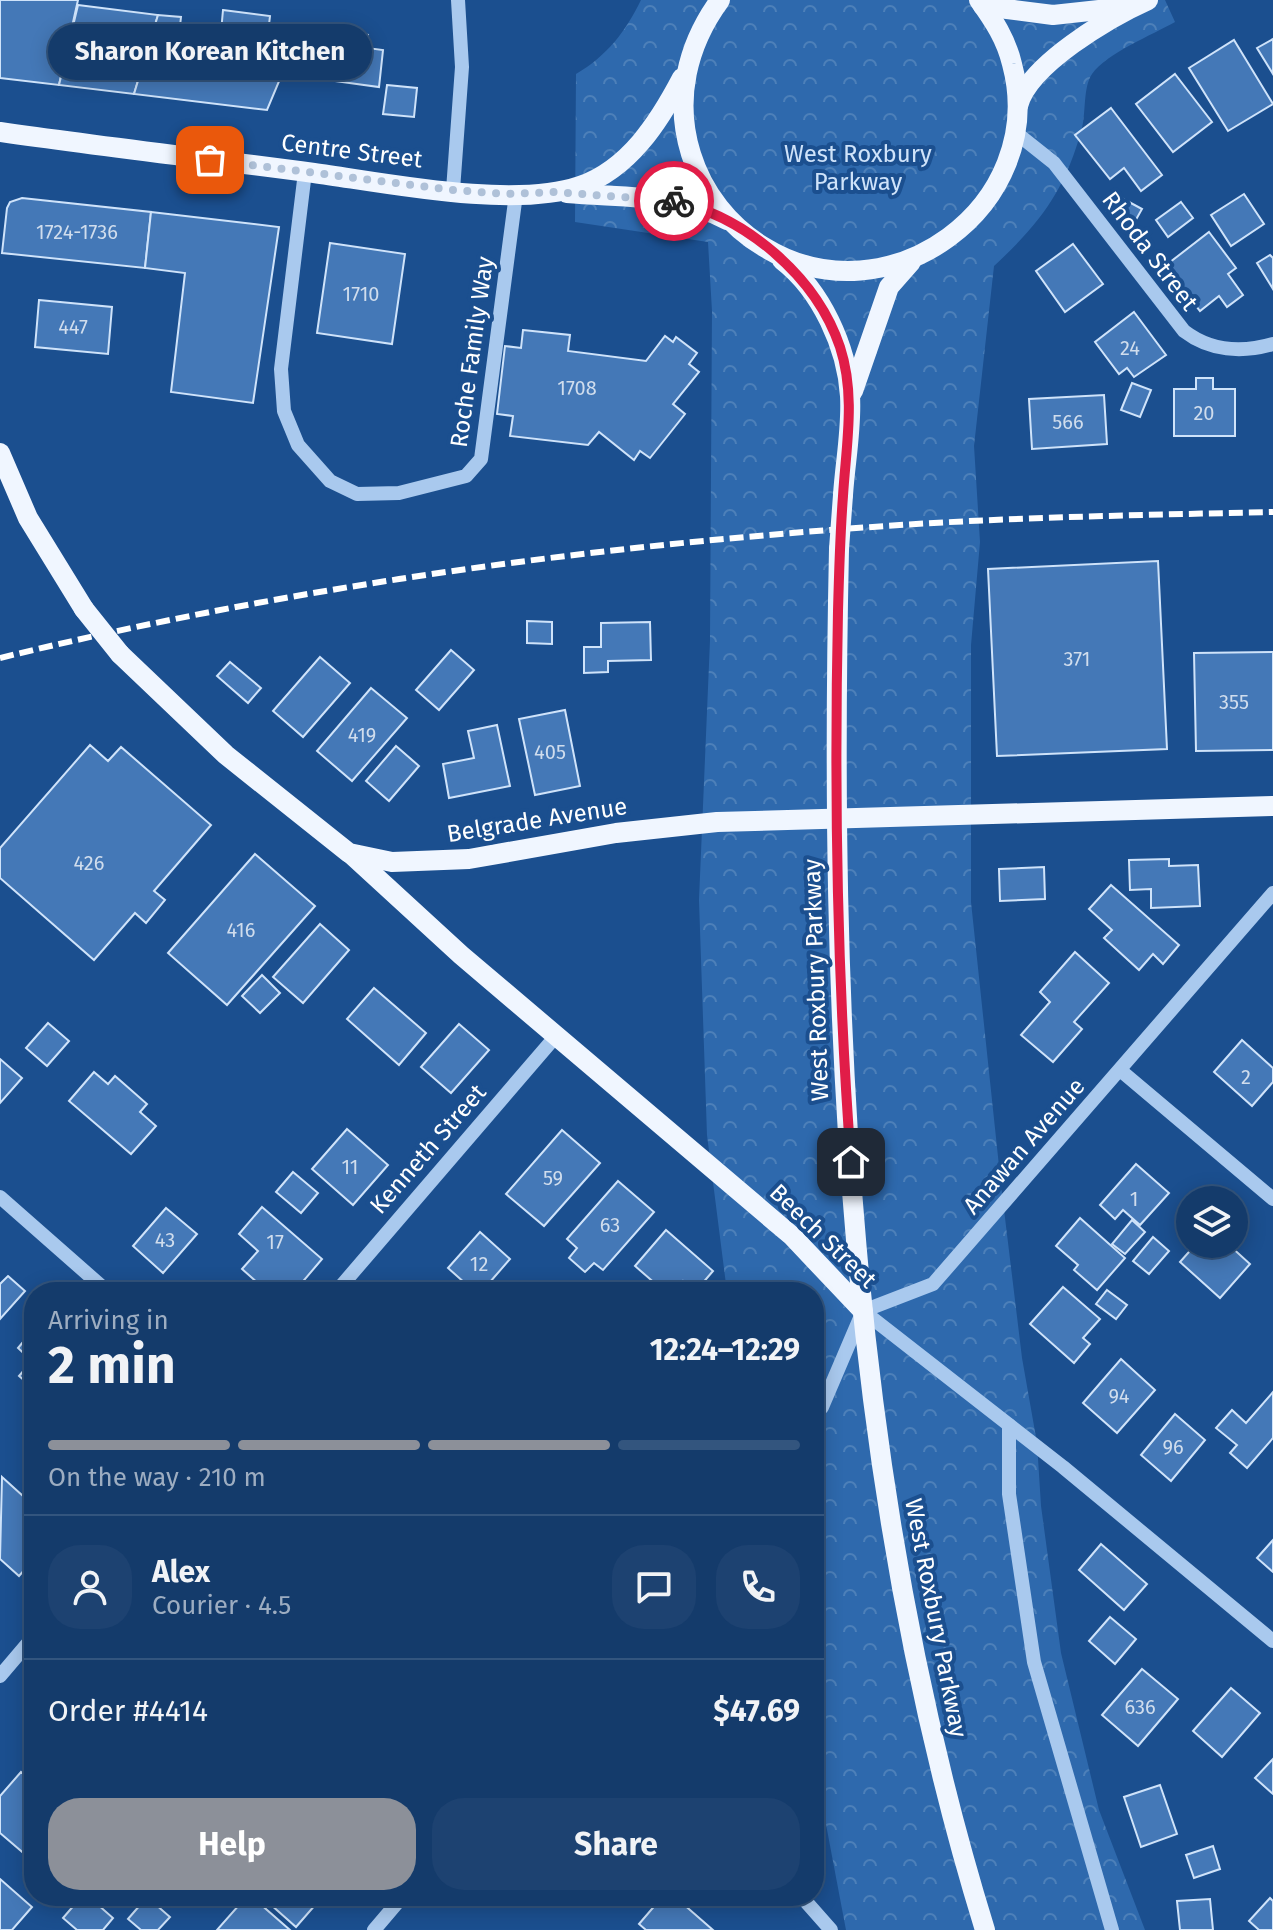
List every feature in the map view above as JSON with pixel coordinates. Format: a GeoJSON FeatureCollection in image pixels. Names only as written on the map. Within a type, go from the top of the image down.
{"type":"FeatureCollection","features":[{"type":"Feature","properties":{"kind":"main road"},"geometry":{"type":"LineString","coordinates":[[720,0],[693,46],[683,95],[687,142],[704,186],[732,223],[773,252],[814,267],[846,270],[879,268],[921,255],[955,234],[983,206],[1003,170],[1015,132],[1021,92],[1040,71],[1141,3]]}},
{"type":"Feature","properties":{"kind":"main road"},"geometry":{"type":"LineString","coordinates":[[981,3],[1053,15],[1141,3]]}},
{"type":"Feature","properties":{"kind":"main road"},"geometry":{"type":"LineString","coordinates":[[981,3],[1006,44],[1015,77],[1017,111]]}},
{"type":"Feature","properties":{"kind":"main road","name":"Centre Street"},"geometry":{"type":"LineString","coordinates":[[555,192],[602,176],[631,153],[664,111],[686,71]]}},
{"type":"Feature","properties":{"kind":"main road","name":"Centre Street"},"geometry":{"type":"LineString","coordinates":[[0,132],[453,190],[516,194],[555,192],[673,201],[697,206],[732,223]]}},
{"type":"Feature","properties":{"kind":"main road","name":"West Roxbury Parkway"},"geometry":{"type":"LineString","coordinates":[[773,252],[804,281],[829,322],[844,360],[851,399]]}},
{"type":"Feature","properties":{"kind":"main road","name":"West Roxbury Parkway"},"geometry":{"type":"LineString","coordinates":[[921,255],[903,268],[889,287],[851,399],[839,549],[837,816],[844,1067],[863,1311],[906,1614],[944,1791],[985,1930]]}},
{"type":"Feature","properties":{"kind":"main road","name":"Belgrade Avenue"},"geometry":{"type":"LineString","coordinates":[[0,453],[28,518],[84,609],[120,654],[226,755],[349,853],[392,862],[441,862],[668,826],[837,816],[1273,806]]}},
{"type":"Feature","properties":{"kind":"main road","name":"Beech Street"},"geometry":{"type":"LineString","coordinates":[[349,853],[461,955],[792,1236],[863,1311]]}},
{"type":"Feature","properties":{"kind":"street"},"geometry":{"type":"LineString","coordinates":[[453,190],[462,67],[458,0]]}},
{"type":"Feature","properties":{"kind":"street","name":"Rhoda Street"},"geometry":{"type":"LineString","coordinates":[[1015,132],[1054,163],[1184,331],[1198,342],[1218,348],[1244,349],[1273,344]]}},
{"type":"Feature","properties":{"kind":"street","name":"Roche Family Way"},"geometry":{"type":"LineString","coordinates":[[305,172],[281,369],[284,411],[298,445],[330,481],[357,494],[399,493],[466,476],[481,459],[516,194]]}},
{"type":"Feature","properties":{"kind":"street","name":"Anawan Avenue"},"geometry":{"type":"LineString","coordinates":[[863,1311],[933,1284],[1273,893]]}},
{"type":"Feature","properties":{"kind":"street","name":"Kenneth Street"},"geometry":{"type":"LineString","coordinates":[[345,1282],[556,1036]]}},
{"type":"Feature","properties":{"kind":"street"},"geometry":{"type":"LineString","coordinates":[[1120,1070],[1273,1199]]}},
{"type":"Feature","properties":{"kind":"street"},"geometry":{"type":"LineString","coordinates":[[0,1197],[97,1282]]}},
{"type":"Feature","properties":{"kind":"street"},"geometry":{"type":"LineString","coordinates":[[824,1402],[863,1311]]}},
{"type":"Feature","properties":{"kind":"street","name":"Beech Street"},"geometry":{"type":"LineString","coordinates":[[863,1311],[1009,1425],[1273,1641]]}},
{"type":"Feature","properties":{"kind":"street"},"geometry":{"type":"LineString","coordinates":[[1009,1425],[1009,1494],[1034,1662],[1112,1930]]}},
{"type":"Feature","properties":{"kind":"street"},"geometry":{"type":"LineString","coordinates":[[0,1676],[24,1648]]}},
{"type":"Feature","properties":{"kind":"street"},"geometry":{"type":"LineString","coordinates":[[374,1930],[394,1906]]}},
{"type":"Feature","properties":{"kind":"street"},"geometry":{"type":"LineString","coordinates":[[810,1906],[831,1930]]}},
{"type":"Feature","properties":{"kind":"green space","name":"West Roxbury Parkway"},"geometry":{"type":"Polygon","coordinates":[[[641,0],[1165,0],[1175,22],[1119,52],[1092,74],[1087,86],[1082,128],[1059,188],[1038,220],[994,266],[974,446],[980,542],[971,645],[971,902],[1001,1185],[1022,1358],[1037,1443],[1041,1506],[1061,1653],[1099,1810],[1145,1930],[846,1930],[824,1814],[824,1282],[726,1282],[707,1135],[699,900],[710,641],[712,311],[708,242],[575,222],[576,74],[597,59],[629,22],[641,0]]]}},
{"type":"Feature","properties":{"kind":"building"},"geometry":{"type":"Polygon","coordinates":[[[0,0],[78,0],[59,85],[0,78],[0,0]]]}},
{"type":"Feature","properties":{"kind":"building"},"geometry":{"type":"Polygon","coordinates":[[[78,5],[158,15],[134,94],[59,85],[78,5]]]}},
{"type":"Feature","properties":{"kind":"building"},"geometry":{"type":"Polygon","coordinates":[[[223,10],[270,16],[268,33],[298,36],[267,110],[134,94],[158,15],[181,17],[180,26],[221,32],[223,10]]]}},
{"type":"Feature","properties":{"kind":"building"},"geometry":{"type":"Polygon","coordinates":[[[333,31],[368,35],[367,48],[383,50],[379,87],[327,80],[333,31]]]}},
{"type":"Feature","properties":{"kind":"building"},"geometry":{"type":"Polygon","coordinates":[[[1273,39],[1273,74],[1257,48],[1273,39]]]}},
{"type":"Feature","properties":{"kind":"building"},"geometry":{"type":"Polygon","coordinates":[[[1234,40],[1273,104],[1228,131],[1189,68],[1234,40]]]}},
{"type":"Feature","properties":{"kind":"building"},"geometry":{"type":"Polygon","coordinates":[[[1175,74],[1212,122],[1173,152],[1136,104],[1175,74]]]}},
{"type":"Feature","properties":{"kind":"building"},"geometry":{"type":"Polygon","coordinates":[[[387,85],[417,88],[414,117],[383,114],[387,85]]]}},
{"type":"Feature","properties":{"kind":"building"},"geometry":{"type":"Polygon","coordinates":[[[1111,108],[1162,175],[1141,191],[1124,168],[1110,179],[1075,135],[1111,108]]]}},
{"type":"Feature","properties":{"kind":"building"},"geometry":{"type":"Polygon","coordinates":[[[1244,194],[1264,224],[1231,246],[1211,215],[1244,194]]]}},
{"type":"Feature","properties":{"kind":"building"},"geometry":{"type":"Polygon","coordinates":[[[1116,195],[1142,209],[1133,225],[1107,211],[1116,195]]]}},
{"type":"Feature","properties":{"kind":"building"},"geometry":{"type":"Polygon","coordinates":[[[22,198],[151,212],[145,268],[2,253],[7,208],[10,202],[22,198]]]}},
{"type":"Feature","properties":{"kind":"building"},"geometry":{"type":"Polygon","coordinates":[[[1181,202],[1193,218],[1168,237],[1156,220],[1181,202]]]}},
{"type":"Feature","properties":{"kind":"building"},"geometry":{"type":"Polygon","coordinates":[[[151,212],[279,227],[253,403],[171,392],[185,273],[145,268],[151,212]]]}},
{"type":"Feature","properties":{"kind":"building"},"geometry":{"type":"Polygon","coordinates":[[[1209,232],[1236,268],[1228,274],[1243,295],[1227,307],[1219,296],[1200,311],[1165,266],[1209,232]]]}},
{"type":"Feature","properties":{"kind":"building"},"geometry":{"type":"Polygon","coordinates":[[[330,243],[405,254],[392,344],[317,333],[330,243]]]}},
{"type":"Feature","properties":{"kind":"building"},"geometry":{"type":"Polygon","coordinates":[[[1073,244],[1103,284],[1065,312],[1036,271],[1073,244]]]}},
{"type":"Feature","properties":{"kind":"building"},"geometry":{"type":"Polygon","coordinates":[[[1270,255],[1273,258],[1273,289],[1257,263],[1270,255]]]}},
{"type":"Feature","properties":{"kind":"building"},"geometry":{"type":"Polygon","coordinates":[[[39,300],[112,307],[108,354],[35,347],[39,300]]]}},
{"type":"Feature","properties":{"kind":"building"},"geometry":{"type":"Polygon","coordinates":[[[1134,312],[1166,355],[1134,377],[1127,368],[1119,374],[1095,342],[1134,312]]]}},
{"type":"Feature","properties":{"kind":"building"},"geometry":{"type":"Polygon","coordinates":[[[523,330],[570,335],[568,351],[646,361],[665,336],[673,342],[676,337],[697,353],[689,364],[699,372],[673,404],[685,414],[650,458],[640,451],[634,460],[599,432],[588,445],[510,436],[513,416],[497,414],[505,346],[521,348],[523,330]]]}},
{"type":"Feature","properties":{"kind":"building"},"geometry":{"type":"Polygon","coordinates":[[[1196,378],[1213,378],[1213,389],[1235,389],[1235,436],[1174,436],[1174,389],[1196,389],[1196,378]]]}},
{"type":"Feature","properties":{"kind":"building"},"geometry":{"type":"Polygon","coordinates":[[[1132,383],[1151,390],[1140,417],[1121,410],[1132,383]]]}},
{"type":"Feature","properties":{"kind":"building"},"geometry":{"type":"Polygon","coordinates":[[[1104,395],[1107,444],[1032,449],[1029,399],[1104,395]]]}},
{"type":"Feature","properties":{"kind":"building"},"geometry":{"type":"Polygon","coordinates":[[[1158,561],[1167,749],[997,756],[988,569],[1158,561]]]}},
{"type":"Feature","properties":{"kind":"building"},"geometry":{"type":"Polygon","coordinates":[[[527,621],[552,622],[552,644],[527,643],[527,621]]]}},
{"type":"Feature","properties":{"kind":"building"},"geometry":{"type":"Polygon","coordinates":[[[650,622],[651,660],[608,661],[608,672],[584,673],[584,647],[601,647],[601,623],[650,622]]]}},
{"type":"Feature","properties":{"kind":"building"},"geometry":{"type":"Polygon","coordinates":[[[451,650],[474,670],[439,710],[416,690],[451,650]]]}},
{"type":"Feature","properties":{"kind":"building"},"geometry":{"type":"Polygon","coordinates":[[[1273,652],[1273,750],[1196,751],[1194,653],[1273,652]]]}},
{"type":"Feature","properties":{"kind":"building"},"geometry":{"type":"Polygon","coordinates":[[[320,657],[350,683],[303,737],[273,711],[320,657]]]}},
{"type":"Feature","properties":{"kind":"building"},"geometry":{"type":"Polygon","coordinates":[[[230,662],[261,688],[248,703],[217,676],[230,662]]]}},
{"type":"Feature","properties":{"kind":"building"},"geometry":{"type":"Polygon","coordinates":[[[371,688],[407,718],[352,781],[317,751],[371,688]]]}},
{"type":"Feature","properties":{"kind":"building"},"geometry":{"type":"Polygon","coordinates":[[[565,710],[580,786],[535,795],[519,719],[565,710]]]}},
{"type":"Feature","properties":{"kind":"building"},"geometry":{"type":"Polygon","coordinates":[[[497,725],[510,786],[449,798],[443,764],[474,758],[468,731],[497,725]]]}},
{"type":"Feature","properties":{"kind":"building"},"geometry":{"type":"Polygon","coordinates":[[[90,745],[108,761],[121,747],[211,825],[154,891],[165,900],[146,923],[135,913],[94,960],[0,878],[0,848],[90,745]]]}},
{"type":"Feature","properties":{"kind":"building"},"geometry":{"type":"Polygon","coordinates":[[[396,746],[419,766],[389,801],[366,781],[396,746]]]}},
{"type":"Feature","properties":{"kind":"building"},"geometry":{"type":"Polygon","coordinates":[[[255,854],[315,906],[227,1005],[168,953],[255,854]]]}},
{"type":"Feature","properties":{"kind":"building"},"geometry":{"type":"Polygon","coordinates":[[[1169,859],[1169,866],[1198,865],[1200,906],[1151,908],[1151,889],[1130,890],[1129,860],[1169,859]]]}},
{"type":"Feature","properties":{"kind":"building"},"geometry":{"type":"Polygon","coordinates":[[[1044,867],[1045,899],[1000,901],[999,869],[1044,867]]]}},
{"type":"Feature","properties":{"kind":"building"},"geometry":{"type":"Polygon","coordinates":[[[1111,885],[1179,945],[1163,964],[1153,954],[1139,970],[1104,938],[1112,930],[1089,909],[1111,885]]]}},
{"type":"Feature","properties":{"kind":"building"},"geometry":{"type":"Polygon","coordinates":[[[320,924],[349,950],[303,1003],[273,977],[320,924]]]}},
{"type":"Feature","properties":{"kind":"building"},"geometry":{"type":"Polygon","coordinates":[[[1075,952],[1109,983],[1074,1022],[1082,1029],[1053,1062],[1021,1035],[1050,1002],[1040,992],[1075,952]]]}},
{"type":"Feature","properties":{"kind":"building"},"geometry":{"type":"Polygon","coordinates":[[[262,975],[280,993],[260,1013],[242,996],[262,975]]]}},
{"type":"Feature","properties":{"kind":"building"},"geometry":{"type":"Polygon","coordinates":[[[374,988],[426,1033],[399,1065],[347,1019],[374,988]]]}},
{"type":"Feature","properties":{"kind":"building"},"geometry":{"type":"Polygon","coordinates":[[[48,1023],[69,1041],[47,1066],[26,1048],[48,1023]]]}},
{"type":"Feature","properties":{"kind":"building"},"geometry":{"type":"Polygon","coordinates":[[[459,1024],[489,1050],[451,1093],[421,1067],[459,1024]]]}},
{"type":"Feature","properties":{"kind":"building"},"geometry":{"type":"Polygon","coordinates":[[[1242,1040],[1273,1068],[1273,1082],[1252,1106],[1214,1072],[1242,1040]]]}},
{"type":"Feature","properties":{"kind":"building"},"geometry":{"type":"Polygon","coordinates":[[[0,1059],[22,1078],[0,1103],[0,1059]]]}},
{"type":"Feature","properties":{"kind":"building"},"geometry":{"type":"Polygon","coordinates":[[[94,1072],[108,1084],[115,1076],[147,1104],[140,1112],[156,1126],[131,1154],[69,1101],[94,1072]]]}},
{"type":"Feature","properties":{"kind":"building"},"geometry":{"type":"Polygon","coordinates":[[[347,1129],[388,1165],[353,1205],[312,1169],[347,1129]]]}},
{"type":"Feature","properties":{"kind":"building"},"geometry":{"type":"Polygon","coordinates":[[[562,1130],[600,1163],[544,1226],[506,1194],[562,1130]]]}},
{"type":"Feature","properties":{"kind":"building"},"geometry":{"type":"Polygon","coordinates":[[[1136,1164],[1169,1193],[1140,1225],[1123,1210],[1115,1219],[1100,1205],[1136,1164]]]}},
{"type":"Feature","properties":{"kind":"building"},"geometry":{"type":"Polygon","coordinates":[[[293,1172],[318,1193],[301,1213],[276,1192],[293,1172]]]}},
{"type":"Feature","properties":{"kind":"building"},"geometry":{"type":"Polygon","coordinates":[[[618,1181],[654,1212],[603,1270],[594,1263],[585,1272],[569,1258],[577,1248],[567,1239],[618,1181]]]}},
{"type":"Feature","properties":{"kind":"building"},"geometry":{"type":"Polygon","coordinates":[[[262,1207],[322,1259],[302,1282],[257,1282],[242,1269],[258,1251],[239,1234],[262,1207]]]}},
{"type":"Feature","properties":{"kind":"building"},"geometry":{"type":"Polygon","coordinates":[[[166,1208],[197,1234],[163,1273],[133,1246],[166,1208]]]}},
{"type":"Feature","properties":{"kind":"building"},"geometry":{"type":"Polygon","coordinates":[[[1080,1218],[1125,1258],[1097,1290],[1074,1270],[1078,1265],[1056,1246],[1080,1218]]]}},
{"type":"Feature","properties":{"kind":"building"},"geometry":{"type":"Polygon","coordinates":[[[1132,1220],[1145,1232],[1125,1254],[1112,1244],[1132,1220]]]}},
{"type":"Feature","properties":{"kind":"building"},"geometry":{"type":"Polygon","coordinates":[[[666,1230],[713,1271],[704,1282],[653,1282],[635,1266],[666,1230]]]}},
{"type":"Feature","properties":{"kind":"building"},"geometry":{"type":"Polygon","coordinates":[[[480,1232],[510,1259],[490,1282],[464,1282],[448,1268],[480,1232]]]}},
{"type":"Feature","properties":{"kind":"building"},"geometry":{"type":"Polygon","coordinates":[[[1153,1237],[1169,1251],[1149,1274],[1133,1261],[1153,1237]]]}},
{"type":"Feature","properties":{"kind":"building"},"geometry":{"type":"Polygon","coordinates":[[[1184,1258],[1243,1258],[1250,1264],[1220,1298],[1180,1262],[1184,1258]]]}},
{"type":"Feature","properties":{"kind":"building"},"geometry":{"type":"Polygon","coordinates":[[[8,1276],[24,1292],[0,1319],[0,1284],[8,1276]]]}},
{"type":"Feature","properties":{"kind":"building"},"geometry":{"type":"Polygon","coordinates":[[[1063,1287],[1100,1319],[1083,1338],[1090,1344],[1074,1363],[1030,1324],[1063,1287]]]}},
{"type":"Feature","properties":{"kind":"building"},"geometry":{"type":"Polygon","coordinates":[[[1107,1290],[1127,1305],[1116,1319],[1096,1304],[1107,1290]]]}},
{"type":"Feature","properties":{"kind":"building"},"geometry":{"type":"Polygon","coordinates":[[[1121,1359],[1155,1390],[1117,1433],[1083,1403],[1121,1359]]]}},
{"type":"Feature","properties":{"kind":"building"},"geometry":{"type":"Polygon","coordinates":[[[1273,1392],[1273,1438],[1247,1468],[1230,1453],[1237,1445],[1216,1428],[1232,1410],[1246,1423],[1273,1392]]]}},
{"type":"Feature","properties":{"kind":"building"},"geometry":{"type":"Polygon","coordinates":[[[1175,1414],[1205,1440],[1171,1481],[1141,1455],[1175,1414]]]}},
{"type":"Feature","properties":{"kind":"building"},"geometry":{"type":"Polygon","coordinates":[[[2,1477],[24,1497],[24,1570],[19,1576],[0,1559],[2,1477]]]}},
{"type":"Feature","properties":{"kind":"building"},"geometry":{"type":"Polygon","coordinates":[[[1273,1540],[1273,1572],[1257,1558],[1273,1540]]]}},
{"type":"Feature","properties":{"kind":"building"},"geometry":{"type":"Polygon","coordinates":[[[1101,1544],[1147,1584],[1124,1610],[1079,1570],[1101,1544]]]}},
{"type":"Feature","properties":{"kind":"building"},"geometry":{"type":"Polygon","coordinates":[[[1110,1617],[1136,1639],[1115,1664],[1089,1641],[1110,1617]]]}},
{"type":"Feature","properties":{"kind":"building"},"geometry":{"type":"Polygon","coordinates":[[[1142,1669],[1178,1699],[1138,1746],[1102,1715],[1142,1669]]]}},
{"type":"Feature","properties":{"kind":"building"},"geometry":{"type":"Polygon","coordinates":[[[1231,1688],[1260,1713],[1222,1757],[1193,1731],[1231,1688]]]}},
{"type":"Feature","properties":{"kind":"building"},"geometry":{"type":"Polygon","coordinates":[[[1273,1759],[1273,1794],[1255,1778],[1273,1759]]]}},
{"type":"Feature","properties":{"kind":"building"},"geometry":{"type":"Polygon","coordinates":[[[21,1772],[24,1775],[24,1853],[0,1833],[0,1796],[21,1772]]]}},
{"type":"Feature","properties":{"kind":"building"},"geometry":{"type":"Polygon","coordinates":[[[1160,1785],[1177,1834],[1141,1847],[1124,1797],[1160,1785]]]}},
{"type":"Feature","properties":{"kind":"building"},"geometry":{"type":"Polygon","coordinates":[[[1213,1846],[1220,1869],[1194,1878],[1186,1855],[1213,1846]]]}},
{"type":"Feature","properties":{"kind":"building"},"geometry":{"type":"Polygon","coordinates":[[[0,1879],[24,1900],[24,1906],[32,1907],[12,1930],[0,1930],[0,1879]]]}},
{"type":"Feature","properties":{"kind":"building"},"geometry":{"type":"Polygon","coordinates":[[[1270,1898],[1273,1901],[1273,1930],[1259,1930],[1249,1921],[1270,1898]]]}},
{"type":"Feature","properties":{"kind":"building"},"geometry":{"type":"Polygon","coordinates":[[[1210,1899],[1213,1930],[1180,1930],[1177,1901],[1210,1899]]]}},
{"type":"Feature","properties":{"kind":"building"},"geometry":{"type":"Polygon","coordinates":[[[73,1906],[99,1906],[113,1918],[103,1930],[77,1930],[63,1918],[73,1906]]]}},
{"type":"Feature","properties":{"kind":"building"},"geometry":{"type":"Polygon","coordinates":[[[139,1906],[157,1906],[170,1917],[158,1930],[141,1930],[128,1919],[139,1906]]]}},
{"type":"Feature","properties":{"kind":"building"},"geometry":{"type":"Polygon","coordinates":[[[238,1906],[262,1906],[290,1930],[217,1930],[238,1906]]]}},
{"type":"Feature","properties":{"kind":"building"},"geometry":{"type":"Polygon","coordinates":[[[272,1906],[314,1906],[296,1927],[272,1906]]]}},
{"type":"Feature","properties":{"kind":"building"},"geometry":{"type":"Polygon","coordinates":[[[654,1906],[685,1906],[713,1930],[646,1930],[639,1924],[654,1906]]]}},
{"type":"Feature","properties":{"kind":"railway"},"geometry":{"type":"LineString","coordinates":[[0,658],[219,610],[329,590],[662,545],[886,526],[1031,518],[1273,512]]}},
{"type":"Feature","properties":{"kind":"way so far"},"geometry":{"type":"LineString","coordinates":[[210,160],[453,190],[506,194],[555,192],[674,201]]}},
{"type":"Feature","properties":{"kind":"place","name":"Sharon Korean Kitchen"},"geometry":{"type":"Point","coordinates":[210,160]}},
{"type":"Feature","properties":{"kind":"route"},"geometry":{"type":"LineString","coordinates":[[674,201],[715,213],[790,265],[822,307],[835,333],[847,372],[851,399],[839,549],[835,731],[840,979],[851,1162]]}}]}
